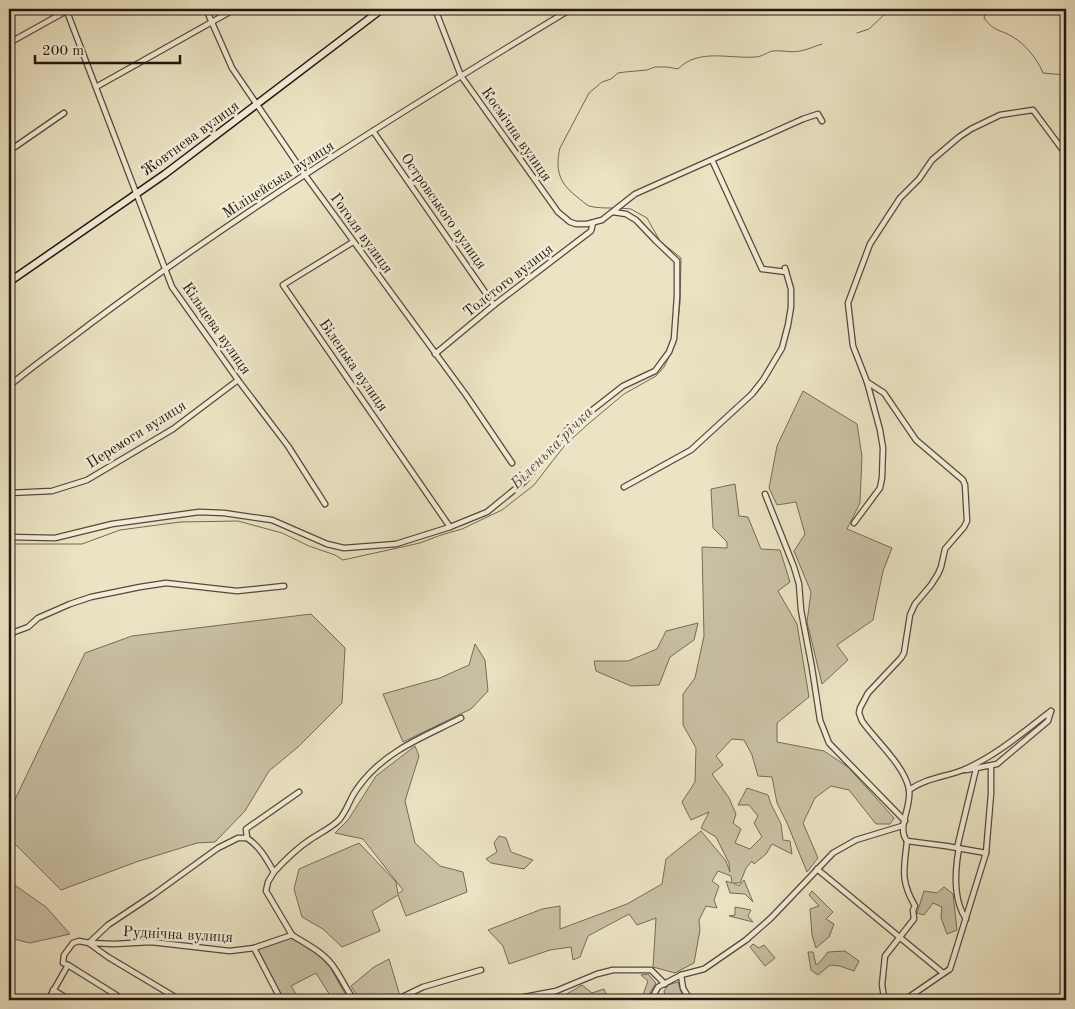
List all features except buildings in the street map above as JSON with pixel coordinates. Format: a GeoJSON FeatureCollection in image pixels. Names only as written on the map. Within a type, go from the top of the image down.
{"type":"FeatureCollection","features":[{"type":"Feature","properties":{"kind":"main road","name":"Жовтнева вулиця"},"geometry":{"type":"LineString","coordinates":[[9,282],[195,152],[382,9]]}},
{"type":"Feature","properties":{"kind":"street","name":"Гоголя вулиця"},"geometry":{"type":"LineString","coordinates":[[206,9],[232,68],[353,242],[466,395],[512,463]]}},
{"type":"Feature","properties":{"kind":"street"},"geometry":{"type":"LineString","coordinates":[[96,88],[235,9]]}},
{"type":"Feature","properties":{"kind":"street","name":"Космічна вулиця"},"geometry":{"type":"LineString","coordinates":[[435,9],[460,76],[558,212],[570,222],[576,224],[593,223]]}},
{"type":"Feature","properties":{"kind":"street","name":"Міліцейська вулиця"},"geometry":{"type":"LineString","coordinates":[[9,386],[164,269],[305,174],[460,76],[572,9]]}},
{"type":"Feature","properties":{"kind":"street"},"geometry":{"type":"LineString","coordinates":[[9,43],[68,10]]}},
{"type":"Feature","properties":{"kind":"street","name":"Кільцева вулиця"},"geometry":{"type":"LineString","coordinates":[[68,10],[172,287],[288,446],[325,504]]}},
{"type":"Feature","properties":{"kind":"street"},"geometry":{"type":"LineString","coordinates":[[854,523],[880,488],[882,478],[883,448],[880,430],[867,382],[853,346],[847,307],[850,294],[870,244],[900,198],[919,180],[932,160],[958,137],[971,129],[1000,115],[1033,110],[1062,149]]}},
{"type":"Feature","properties":{"kind":"street"},"geometry":{"type":"LineString","coordinates":[[9,151],[64,113]]}},
{"type":"Feature","properties":{"kind":"street"},"geometry":{"type":"LineString","coordinates":[[593,223],[602,220],[634,194],[815,114],[818,114],[822,121]]}},
{"type":"Feature","properties":{"kind":"street","name":"Островського вулиця"},"geometry":{"type":"LineString","coordinates":[[373,131],[494,305]]}},
{"type":"Feature","properties":{"kind":"street"},"geometry":{"type":"LineString","coordinates":[[624,487],[690,450],[752,394],[763,380],[782,348],[791,307],[791,289],[785,270],[762,269],[712,160]]}},
{"type":"Feature","properties":{"kind":"street"},"geometry":{"type":"LineString","coordinates":[[9,537],[55,538],[112,524],[199,512],[224,513],[272,520],[327,544],[344,548],[396,544],[450,527],[487,512],[525,481],[568,429],[623,386],[655,371],[669,352],[674,331],[678,261],[636,220],[626,214],[614,211]]}},
{"type":"Feature","properties":{"kind":"street","name":"Толстого вулиця"},"geometry":{"type":"LineString","coordinates":[[435,354],[494,305],[591,231],[593,223]]}},
{"type":"Feature","properties":{"kind":"street","name":"Біленька вулиця"},"geometry":{"type":"LineString","coordinates":[[353,242],[283,285],[450,527]]}},
{"type":"Feature","properties":{"kind":"street","name":"Перемоги вулиця"},"geometry":{"type":"LineString","coordinates":[[9,493],[52,492],[87,480],[173,429],[238,380]]}},
{"type":"Feature","properties":{"kind":"street"},"geometry":{"type":"LineString","coordinates":[[867,382],[884,393],[916,440],[958,475],[965,484],[967,514],[964,527],[945,548],[941,567],[932,585],[916,604],[910,615],[904,653],[868,693],[859,713],[862,722],[905,776],[909,790],[909,806],[902,836],[907,841],[986,853]]}},
{"type":"Feature","properties":{"kind":"street"},"geometry":{"type":"LineString","coordinates":[[766,494],[799,584],[801,610],[820,720],[830,743],[904,823]]}},
{"type":"Feature","properties":{"kind":"street"},"geometry":{"type":"LineString","coordinates":[[9,634],[28,627],[38,618],[70,604],[91,597],[140,587],[166,583],[236,591],[284,586]]}},
{"type":"Feature","properties":{"kind":"street"},"geometry":{"type":"LineString","coordinates":[[909,790],[930,779],[962,770],[985,759],[1051,711],[1048,721],[997,764],[962,770]]}},
{"type":"Feature","properties":{"kind":"street"},"geometry":{"type":"LineString","coordinates":[[354,1000],[333,965],[322,954],[292,935],[266,890],[268,882],[274,872],[304,843],[329,828],[338,820],[364,780],[382,762],[399,749],[461,718]]}},
{"type":"Feature","properties":{"kind":"street"},"geometry":{"type":"LineString","coordinates":[[907,841],[903,877],[905,886],[915,906],[913,910],[914,919],[885,956],[882,998],[908,1000],[950,969],[986,853],[992,794],[991,766]]}},
{"type":"Feature","properties":{"kind":"street"},"geometry":{"type":"LineString","coordinates":[[966,919],[962,913],[955,879],[958,848],[976,769]]}},
{"type":"Feature","properties":{"kind":"street"},"geometry":{"type":"LineString","coordinates":[[274,872],[256,844],[247,838],[246,829],[299,792]]}},
{"type":"Feature","properties":{"kind":"street"},"geometry":{"type":"LineString","coordinates":[[651,1000],[658,987],[681,975],[704,969],[746,940],[771,918],[833,853],[856,840],[904,823]]}},
{"type":"Feature","properties":{"kind":"street","name":"Руднічна вулиця"},"geometry":{"type":"LineString","coordinates":[[89,943],[108,925],[218,848],[238,838],[247,838]]}},
{"type":"Feature","properties":{"kind":"street"},"geometry":{"type":"LineString","coordinates":[[816,869],[943,974]]}},
{"type":"Feature","properties":{"kind":"street","name":"Руднічна вулиця"},"geometry":{"type":"LineString","coordinates":[[89,943],[151,942],[230,951],[254,948],[292,935]]}},
{"type":"Feature","properties":{"kind":"street"},"geometry":{"type":"LineString","coordinates":[[124,1000],[64,963],[64,955],[73,943],[79,940],[89,943],[108,957],[180,1000]]}},
{"type":"Feature","properties":{"kind":"street"},"geometry":{"type":"LineString","coordinates":[[254,948],[281,1000]]}},
{"type":"Feature","properties":{"kind":"street"},"geometry":{"type":"LineString","coordinates":[[48,1000],[68,965]]}},
{"type":"Feature","properties":{"kind":"street"},"geometry":{"type":"LineString","coordinates":[[396,1000],[423,987],[481,970]]}},
{"type":"Feature","properties":{"kind":"street"},"geometry":{"type":"LineString","coordinates":[[508,1000],[556,991],[597,974],[613,970],[651,970],[665,984]]}},
{"type":"Feature","properties":{"kind":"street"},"geometry":{"type":"LineString","coordinates":[[681,975],[683,988],[690,1000]]}},
{"type":"Feature","properties":{"kind":"street"},"geometry":{"type":"LineString","coordinates":[[53,990],[70,1000]]}},
{"type":"Feature","properties":{"kind":"shaded area"},"geometry":{"type":"Polygon","coordinates":[[[803,391],[857,424],[862,456],[860,503],[847,529],[892,548],[883,571],[873,620],[837,645],[848,660],[822,684],[807,622],[811,592],[794,551],[805,534],[796,502],[777,505],[769,488],[777,446],[803,391]]]}},
{"type":"Feature","properties":{"kind":"shaded area"},"geometry":{"type":"Polygon","coordinates":[[[735,484],[739,516],[748,517],[761,549],[780,550],[790,582],[778,591],[797,624],[809,697],[777,723],[777,742],[824,751],[848,767],[894,818],[890,824],[876,824],[849,790],[831,786],[815,798],[803,823],[818,858],[807,872],[777,803],[772,777],[758,776],[752,755],[744,740],[732,739],[716,756],[723,765],[712,774],[729,798],[736,814],[733,823],[741,829],[735,843],[750,849],[762,837],[754,823],[758,816],[749,805],[738,805],[747,788],[768,795],[781,824],[783,840],[790,841],[792,854],[772,844],[766,854],[754,864],[752,861],[746,868],[740,883],[733,883],[739,886],[744,880],[753,902],[745,894],[730,893],[726,881],[732,883],[731,876],[718,871],[712,881],[719,886],[714,900],[717,908],[706,906],[699,920],[700,930],[694,963],[675,973],[653,967],[656,918],[637,925],[629,914],[588,936],[580,957],[573,960],[571,947],[550,950],[509,964],[503,946],[488,930],[542,909],[560,906],[560,929],[627,904],[662,884],[666,859],[701,831],[726,861],[730,872],[729,863],[716,837],[701,828],[709,812],[691,820],[682,802],[695,782],[696,748],[683,725],[683,694],[695,678],[704,636],[702,547],[727,548],[727,542],[713,528],[711,489],[735,484]]]}},
{"type":"Feature","properties":{"kind":"shaded area"},"geometry":{"type":"Polygon","coordinates":[[[311,614],[345,648],[342,703],[298,747],[269,771],[245,811],[215,842],[197,843],[139,861],[61,890],[9,838],[9,812],[85,653],[132,636],[311,614]]]}},
{"type":"Feature","properties":{"kind":"shaded area"},"geometry":{"type":"Polygon","coordinates":[[[698,623],[694,640],[670,657],[659,685],[631,686],[596,671],[594,661],[628,661],[657,649],[666,631],[698,623]]]}},
{"type":"Feature","properties":{"kind":"shaded area"},"geometry":{"type":"Polygon","coordinates":[[[475,644],[485,660],[488,691],[471,709],[403,742],[383,694],[440,678],[469,665],[475,644]]]}},
{"type":"Feature","properties":{"kind":"shaded area"},"geometry":{"type":"Polygon","coordinates":[[[415,746],[419,756],[405,801],[415,843],[440,866],[463,872],[467,892],[406,916],[398,895],[372,911],[380,931],[342,947],[323,929],[302,917],[294,889],[299,869],[359,843],[396,882],[398,894],[403,890],[363,839],[335,833],[348,820],[376,776],[415,746]]]}},
{"type":"Feature","properties":{"kind":"shaded area"},"geometry":{"type":"Polygon","coordinates":[[[499,836],[506,838],[511,852],[533,860],[524,869],[491,863],[486,859],[497,852],[494,843],[499,836]]]}},
{"type":"Feature","properties":{"kind":"shaded area"},"geometry":{"type":"Polygon","coordinates":[[[9,881],[46,907],[70,934],[30,943],[9,938],[9,881]]]}},
{"type":"Feature","properties":{"kind":"shaded area"},"geometry":{"type":"Polygon","coordinates":[[[944,887],[953,894],[957,930],[947,934],[941,918],[942,907],[933,903],[924,915],[917,913],[924,891],[937,893],[944,887]]]}},
{"type":"Feature","properties":{"kind":"shaded area"},"geometry":{"type":"Polygon","coordinates":[[[812,891],[833,912],[826,919],[834,924],[829,937],[816,948],[812,935],[810,909],[819,906],[809,895],[812,891]]]}},
{"type":"Feature","properties":{"kind":"shaded area"},"geometry":{"type":"Polygon","coordinates":[[[735,907],[751,910],[748,916],[753,922],[729,916],[735,915],[735,907]]]}},
{"type":"Feature","properties":{"kind":"shaded area"},"geometry":{"type":"Polygon","coordinates":[[[291,937],[320,956],[330,967],[345,994],[336,1000],[331,997],[316,973],[291,986],[300,1000],[284,1000],[257,949],[291,937]]]}},
{"type":"Feature","properties":{"kind":"shaded area"},"geometry":{"type":"Polygon","coordinates":[[[753,944],[759,948],[764,945],[775,958],[765,966],[750,947],[753,944]]]}},
{"type":"Feature","properties":{"kind":"shaded area"},"geometry":{"type":"Polygon","coordinates":[[[845,951],[859,961],[854,971],[830,965],[818,975],[811,970],[808,952],[813,952],[816,965],[828,952],[845,951]]]}},
{"type":"Feature","properties":{"kind":"shaded area"},"geometry":{"type":"Polygon","coordinates":[[[389,959],[400,996],[387,1000],[360,1000],[351,986],[374,967],[389,959]]]}},
{"type":"Feature","properties":{"kind":"shaded area"},"geometry":{"type":"Polygon","coordinates":[[[648,974],[656,983],[646,1000],[641,1000],[648,981],[641,975],[648,974]]]}},
{"type":"Feature","properties":{"kind":"shaded area"},"geometry":{"type":"Polygon","coordinates":[[[678,982],[683,998],[686,1000],[666,1000],[664,991],[668,985],[678,982]]]}},
{"type":"Feature","properties":{"kind":"shaded area"},"geometry":{"type":"Polygon","coordinates":[[[582,985],[592,993],[604,989],[606,994],[597,998],[578,996],[565,1000],[552,1000],[555,996],[565,995],[582,985]]]}},
{"type":"Feature","properties":{"kind":"waterway"},"geometry":{"type":"LineString","coordinates":[[857,33],[869,29],[888,11],[894,9]]}},
{"type":"Feature","properties":{"kind":"waterway"},"geometry":{"type":"LineString","coordinates":[[986,9],[984,18],[988,23],[1013,37],[1027,48],[1043,73],[1066,75]]}},
{"type":"Feature","properties":{"kind":"waterway","name":"Біленька річка"},"geometry":{"type":"LineString","coordinates":[[613,208],[595,207],[586,204],[570,191],[562,181],[558,169],[560,148],[589,93],[602,82],[611,79],[618,73],[647,70],[655,67],[678,69],[686,63],[705,57],[758,57],[773,51],[797,52],[822,44]]}},
{"type":"Feature","properties":{"kind":"waterway","name":"Біленька річка"},"geometry":{"type":"LineString","coordinates":[[619,208],[631,209],[647,218],[660,241],[681,258],[677,330]]}},
{"type":"Feature","properties":{"kind":"waterway","name":"Біленька річка"},"geometry":{"type":"LineString","coordinates":[[9,544],[82,544],[120,530],[180,522],[238,521],[282,533],[343,560],[420,543],[462,529],[502,510],[534,485],[565,445],[587,425],[624,394],[656,376],[664,367],[671,353]]}}]}
